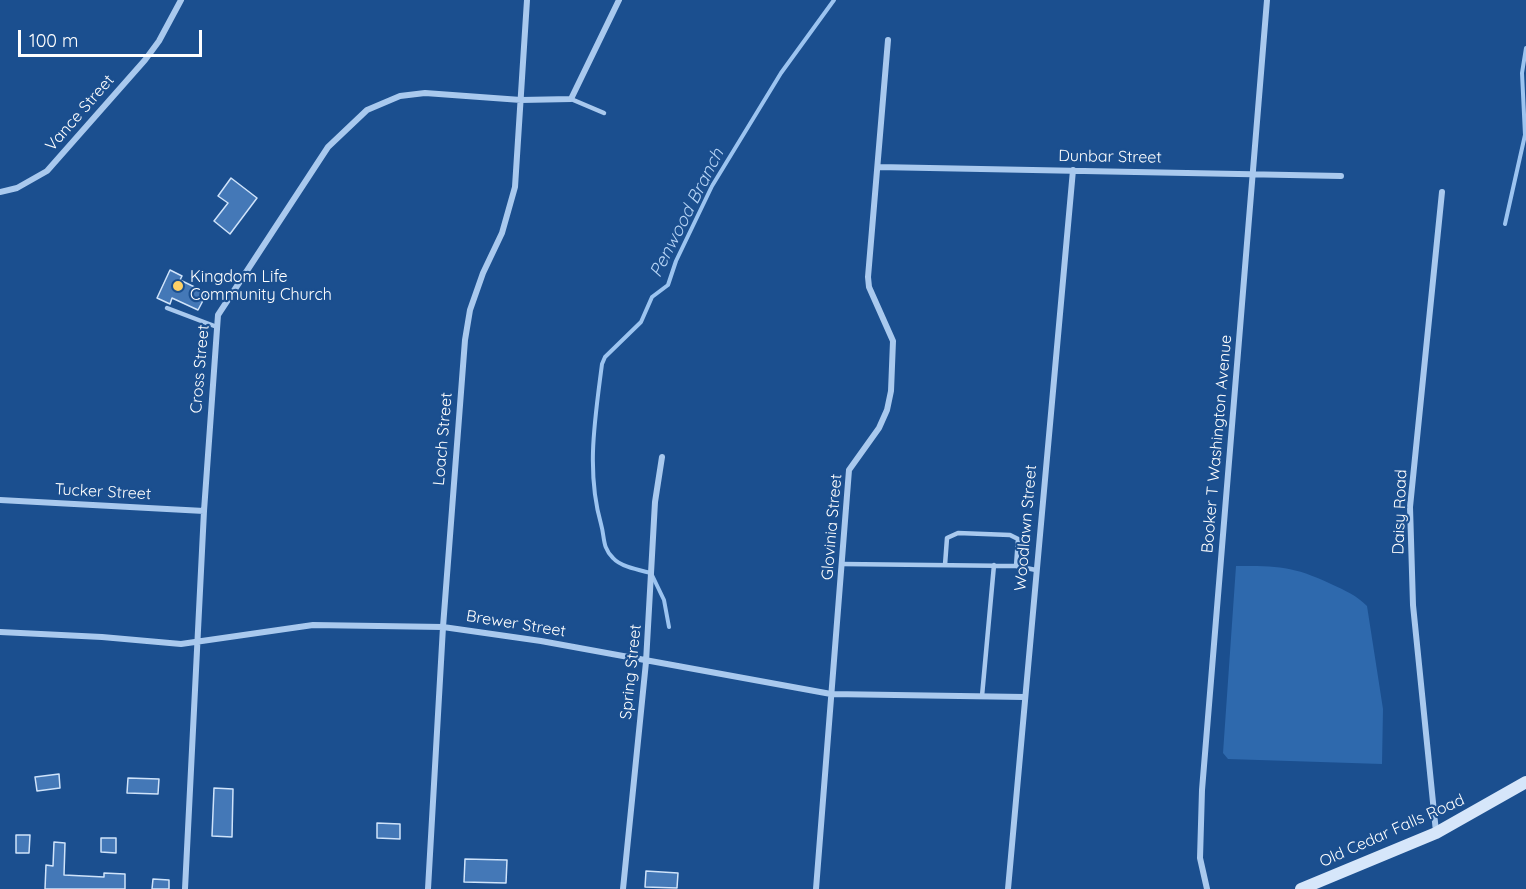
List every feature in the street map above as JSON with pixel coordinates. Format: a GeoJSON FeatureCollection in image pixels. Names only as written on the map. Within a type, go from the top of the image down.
{"type":"FeatureCollection","features":[{"type":"Feature","properties":{"kind":"street","name":"Vance Street"},"geometry":{"type":"LineString","coordinates":[[0,192],[17,188],[47,171],[145,60],[159,41],[181,0]]}},
{"type":"Feature","properties":{"kind":"street","name":"Loach Street"},"geometry":{"type":"LineString","coordinates":[[428,889],[454,455],[467,326],[483,273],[507,218],[515,187],[527,0]]}},
{"type":"Feature","properties":{"kind":"street"},"geometry":{"type":"LineString","coordinates":[[571,99],[619,0]]}},
{"type":"Feature","properties":{"kind":"street","name":"Booker T Washington Avenue"},"geometry":{"type":"LineString","coordinates":[[1207,889],[1200,858],[1202,790],[1267,0]]}},
{"type":"Feature","properties":{"kind":"street","name":"Glovinia Street"},"geometry":{"type":"LineString","coordinates":[[816,889],[849,471],[879,428],[891,391],[894,341],[869,287],[868,276],[888,40]]}},
{"type":"Feature","properties":{"kind":"street","name":"Cross Street"},"geometry":{"type":"LineString","coordinates":[[185,889],[204,511],[218,315],[328,147],[366,110],[400,96],[425,93],[521,100],[571,99]]}},
{"type":"Feature","properties":{"kind":"street","name":"Dunbar Street"},"geometry":{"type":"LineString","coordinates":[[878,167],[1341,176]]}},
{"type":"Feature","properties":{"kind":"street","name":"Woodlawn Street"},"geometry":{"type":"LineString","coordinates":[[1008,889],[1072,170]]}},
{"type":"Feature","properties":{"kind":"street","name":"Daisy Road"},"geometry":{"type":"LineString","coordinates":[[1436,833],[1413,605],[1410,507],[1442,192]]}},
{"type":"Feature","properties":{"kind":"street","name":"Spring Street"},"geometry":{"type":"LineString","coordinates":[[623,889],[646,662],[655,502],[662,457]]}},
{"type":"Feature","properties":{"kind":"street","name":"Tucker Street"},"geometry":{"type":"LineString","coordinates":[[0,500],[204,511]]}},
{"type":"Feature","properties":{"kind":"street","name":"Brewer Street"},"geometry":{"type":"LineString","coordinates":[[0,632],[198,643],[313,625],[443,627],[552,643],[646,662],[770,681],[831,694],[1024,697]]}},
{"type":"Feature","properties":{"kind":"street","name":"Old Cedar Falls Road"},"geometry":{"type":"LineString","coordinates":[[1301,889],[1436,833],[1526,782]]}},
{"type":"Feature","properties":{"kind":"lane"},"geometry":{"type":"LineString","coordinates":[[571,99],[604,113]]}},
{"type":"Feature","properties":{"kind":"lane"},"geometry":{"type":"LineString","coordinates":[[167,308],[217,327]]}},
{"type":"Feature","properties":{"kind":"lane"},"geometry":{"type":"LineString","coordinates":[[945,565],[947,538],[958,533],[1010,535],[1018,539],[1016,566]]}},
{"type":"Feature","properties":{"kind":"lane"},"geometry":{"type":"LineString","coordinates":[[842,564],[994,565],[1036,570]]}},
{"type":"Feature","properties":{"kind":"lane"},"geometry":{"type":"LineString","coordinates":[[982,696],[994,565]]}},
{"type":"Feature","properties":{"kind":"shaded area"},"geometry":{"type":"Polygon","coordinates":[[[1236,566],[1295,570],[1346,591],[1367,606],[1383,709],[1382,764],[1228,759],[1223,753],[1236,566]]]}},
{"type":"Feature","properties":{"kind":"building"},"geometry":{"type":"Polygon","coordinates":[[[231,178],[257,198],[230,234],[214,221],[228,203],[218,196],[231,178]]]}},
{"type":"Feature","properties":{"kind":"building","name":"Kingdom Life Community Church"},"geometry":{"type":"Polygon","coordinates":[[[170,270],[182,276],[180,280],[207,293],[198,310],[172,298],[170,304],[157,298],[170,270]]]}},
{"type":"Feature","properties":{"kind":"building"},"geometry":{"type":"Polygon","coordinates":[[[59,774],[60,788],[37,791],[35,777],[59,774]]]}},
{"type":"Feature","properties":{"kind":"building"},"geometry":{"type":"Polygon","coordinates":[[[128,778],[159,779],[158,794],[127,793],[128,778]]]}},
{"type":"Feature","properties":{"kind":"building"},"geometry":{"type":"Polygon","coordinates":[[[214,788],[233,789],[232,837],[212,836],[214,788]]]}},
{"type":"Feature","properties":{"kind":"building"},"geometry":{"type":"Polygon","coordinates":[[[377,823],[400,824],[400,839],[377,838],[377,823]]]}},
{"type":"Feature","properties":{"kind":"building"},"geometry":{"type":"Polygon","coordinates":[[[16,835],[30,835],[29,853],[16,853],[16,835]]]}},
{"type":"Feature","properties":{"kind":"building"},"geometry":{"type":"Polygon","coordinates":[[[101,838],[116,838],[116,853],[101,852],[101,838]]]}},
{"type":"Feature","properties":{"kind":"building"},"geometry":{"type":"Polygon","coordinates":[[[54,842],[65,843],[64,875],[104,877],[104,873],[125,874],[125,889],[45,889],[46,865],[53,866],[54,842]]]}},
{"type":"Feature","properties":{"kind":"building"},"geometry":{"type":"Polygon","coordinates":[[[465,859],[507,860],[506,883],[464,882],[465,859]]]}},
{"type":"Feature","properties":{"kind":"building"},"geometry":{"type":"Polygon","coordinates":[[[646,871],[678,873],[677,888],[645,887],[646,871]]]}},
{"type":"Feature","properties":{"kind":"building"},"geometry":{"type":"Polygon","coordinates":[[[153,879],[169,880],[169,889],[152,889],[153,879]]]}},
{"type":"Feature","properties":{"kind":"waterway","name":"Penwood Branch"},"geometry":{"type":"LineString","coordinates":[[669,627],[664,600],[651,573],[630,568],[616,561],[609,554],[604,542],[596,504],[593,465],[602,364],[605,357],[641,322],[652,297],[668,285],[676,261],[712,186],[781,73],[834,0]]}},
{"type":"Feature","properties":{"kind":"waterway"},"geometry":{"type":"LineString","coordinates":[[1505,224],[1525,135],[1522,73],[1526,48]]}},
{"type":"Feature","properties":{"kind":"place","name":"Kingdom Life Community Church"},"geometry":{"type":"Point","coordinates":[178,286]}}]}
